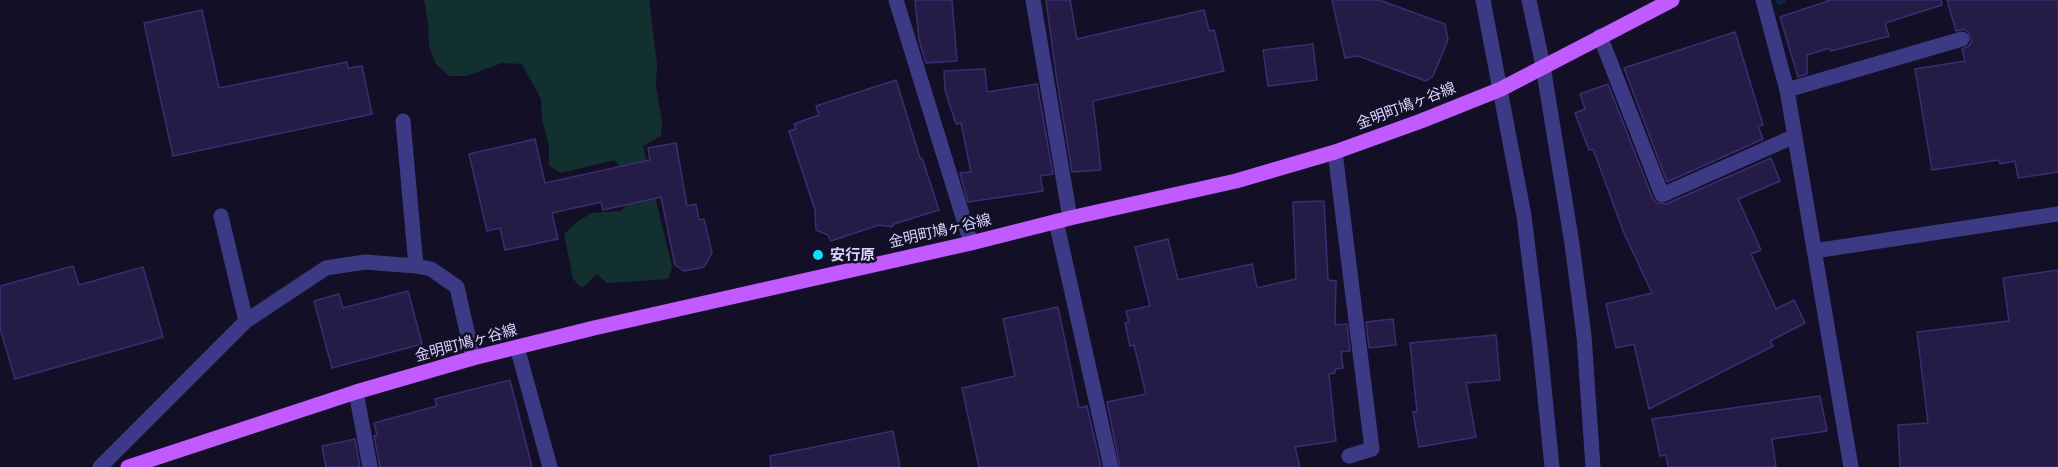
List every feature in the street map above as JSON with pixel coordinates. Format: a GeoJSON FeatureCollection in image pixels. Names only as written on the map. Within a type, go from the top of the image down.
{"type":"FeatureCollection","features":[{"type":"Feature","properties":{"kind":"main road","name":"金明町鳩ヶ谷線"},"geometry":{"type":"LineString","coordinates":[[128,467],[356,392],[473,358],[1236,180],[1335,152],[1421,122],[1501,89],[1672,0]]}},
{"type":"Feature","properties":{"kind":"street"},"geometry":{"type":"LineString","coordinates":[[896,0],[971,243]]}},
{"type":"Feature","properties":{"kind":"street"},"geometry":{"type":"LineString","coordinates":[[1033,0],[1063,220],[1111,467]]}},
{"type":"Feature","properties":{"kind":"street"},"geometry":{"type":"LineString","coordinates":[[1483,0],[1524,216],[1552,467]]}},
{"type":"Feature","properties":{"kind":"street"},"geometry":{"type":"LineString","coordinates":[[1529,0],[1543,66],[1572,244],[1584,336],[1593,467]]}},
{"type":"Feature","properties":{"kind":"street"},"geometry":{"type":"LineString","coordinates":[[1763,0],[1787,90],[1851,467]]}},
{"type":"Feature","properties":{"kind":"street"},"geometry":{"type":"LineString","coordinates":[[1600,36],[1662,195],[1795,136]]}},
{"type":"Feature","properties":{"kind":"street"},"geometry":{"type":"LineString","coordinates":[[1787,90],[1962,39]]}},
{"type":"Feature","properties":{"kind":"street"},"geometry":{"type":"LineString","coordinates":[[403,121],[416,266]]}},
{"type":"Feature","properties":{"kind":"street"},"geometry":{"type":"LineString","coordinates":[[1335,152],[1372,449],[1349,456]]}},
{"type":"Feature","properties":{"kind":"street"},"geometry":{"type":"LineString","coordinates":[[1814,251],[2058,214]]}},
{"type":"Feature","properties":{"kind":"street"},"geometry":{"type":"LineString","coordinates":[[221,216],[246,321]]}},
{"type":"Feature","properties":{"kind":"street"},"geometry":{"type":"LineString","coordinates":[[100,467],[246,321],[326,267],[365,262],[431,269],[457,287],[473,358]]}},
{"type":"Feature","properties":{"kind":"street"},"geometry":{"type":"LineString","coordinates":[[517,347],[550,467]]}},
{"type":"Feature","properties":{"kind":"street"},"geometry":{"type":"LineString","coordinates":[[356,392],[370,467]]}},
{"type":"Feature","properties":{"kind":"green space"},"geometry":{"type":"Polygon","coordinates":[[[424,0],[649,0],[657,63],[656,86],[662,122],[661,136],[643,146],[672,267],[668,279],[607,283],[597,274],[582,288],[573,279],[564,234],[578,221],[592,213],[620,211],[628,205],[623,170],[614,160],[561,173],[549,166],[549,147],[542,119],[541,99],[522,64],[502,63],[466,76],[449,76],[435,63],[429,45],[424,0]]]}},
{"type":"Feature","properties":{"kind":"building"},"geometry":{"type":"Polygon","coordinates":[[[915,0],[952,0],[957,61],[926,63],[919,40],[915,0]]]}},
{"type":"Feature","properties":{"kind":"building"},"geometry":{"type":"Polygon","coordinates":[[[1046,0],[1070,0],[1077,39],[1204,10],[1209,31],[1214,30],[1224,71],[1093,101],[1101,170],[1072,172],[1046,0]]]}},
{"type":"Feature","properties":{"kind":"building"},"geometry":{"type":"Polygon","coordinates":[[[1332,0],[1379,0],[1445,24],[1448,40],[1433,76],[1426,81],[1358,56],[1345,58],[1332,0]]]}},
{"type":"Feature","properties":{"kind":"building"},"geometry":{"type":"Polygon","coordinates":[[[1831,0],[1941,0],[1942,5],[1885,23],[1889,36],[1807,55],[1807,74],[1798,77],[1780,17],[1831,0]]]}},
{"type":"Feature","properties":{"kind":"building"},"geometry":{"type":"Polygon","coordinates":[[[1947,0],[2058,0],[2058,172],[2018,178],[2015,161],[2000,164],[1999,160],[1932,170],[1915,69],[1965,61],[1962,49],[1969,46],[1972,41],[1964,29],[1956,31],[1947,0]]]}},
{"type":"Feature","properties":{"kind":"building"},"geometry":{"type":"Polygon","coordinates":[[[202,10],[219,88],[347,62],[348,68],[362,66],[372,114],[173,156],[144,23],[202,10]]]}},
{"type":"Feature","properties":{"kind":"building"},"geometry":{"type":"Polygon","coordinates":[[[1735,32],[1763,125],[1758,126],[1763,139],[1667,182],[1624,68],[1735,32]]]}},
{"type":"Feature","properties":{"kind":"building"},"geometry":{"type":"Polygon","coordinates":[[[1313,44],[1317,80],[1268,86],[1263,50],[1313,44]]]}},
{"type":"Feature","properties":{"kind":"building"},"geometry":{"type":"Polygon","coordinates":[[[985,69],[987,92],[1037,84],[1053,174],[1040,176],[1043,191],[968,202],[960,173],[971,172],[961,123],[956,124],[945,90],[944,71],[985,69]]]}},
{"type":"Feature","properties":{"kind":"building"},"geometry":{"type":"Polygon","coordinates":[[[896,80],[939,210],[894,224],[892,227],[879,225],[831,241],[828,235],[816,230],[815,210],[789,131],[796,129],[794,124],[819,115],[816,106],[896,80]]]}},
{"type":"Feature","properties":{"kind":"building"},"geometry":{"type":"Polygon","coordinates":[[[1608,84],[1653,199],[1657,203],[1666,204],[1771,158],[1780,181],[1738,199],[1761,250],[1751,254],[1776,309],[1794,300],[1805,323],[1770,341],[1773,346],[1649,409],[1634,344],[1616,348],[1606,304],[1652,293],[1624,233],[1593,149],[1589,150],[1575,113],[1585,109],[1580,94],[1608,84]]]}},
{"type":"Feature","properties":{"kind":"building"},"geometry":{"type":"Polygon","coordinates":[[[535,139],[545,183],[650,160],[648,148],[676,143],[687,206],[696,204],[699,220],[704,219],[712,253],[704,267],[684,271],[675,265],[661,197],[603,210],[601,202],[552,213],[558,239],[505,250],[500,228],[487,231],[469,154],[535,139]]]}},
{"type":"Feature","properties":{"kind":"building"},"geometry":{"type":"Polygon","coordinates":[[[1324,201],[1328,280],[1336,281],[1335,325],[1347,324],[1350,351],[1341,352],[1343,368],[1335,369],[1335,373],[1329,374],[1336,441],[1295,447],[1300,467],[1120,467],[1107,402],[1146,394],[1134,345],[1130,346],[1125,323],[1129,322],[1126,311],[1150,306],[1135,247],[1168,239],[1178,280],[1252,264],[1257,288],[1296,279],[1293,202],[1324,201]]]}},
{"type":"Feature","properties":{"kind":"building"},"geometry":{"type":"Polygon","coordinates":[[[73,266],[79,285],[143,267],[163,337],[15,379],[0,328],[0,286],[73,266]]]}},
{"type":"Feature","properties":{"kind":"building"},"geometry":{"type":"Polygon","coordinates":[[[2058,270],[2058,467],[1900,467],[1898,425],[1928,423],[1917,332],[2009,321],[2003,278],[2058,270]]]}},
{"type":"Feature","properties":{"kind":"building"},"geometry":{"type":"Polygon","coordinates":[[[408,291],[422,344],[332,368],[314,301],[339,294],[343,308],[408,291]]]}},
{"type":"Feature","properties":{"kind":"building"},"geometry":{"type":"Polygon","coordinates":[[[1058,307],[1079,408],[1087,406],[1101,467],[979,467],[962,388],[1015,376],[1003,319],[1058,307]]]}},
{"type":"Feature","properties":{"kind":"building"},"geometry":{"type":"Polygon","coordinates":[[[1393,319],[1396,345],[1369,348],[1366,322],[1393,319]]]}},
{"type":"Feature","properties":{"kind":"building"},"geometry":{"type":"Polygon","coordinates":[[[1496,335],[1500,380],[1466,383],[1476,437],[1419,447],[1413,412],[1417,411],[1410,343],[1496,335]]]}},
{"type":"Feature","properties":{"kind":"building"},"geometry":{"type":"Polygon","coordinates":[[[510,380],[532,467],[380,467],[374,423],[437,406],[435,399],[510,380]]]}},
{"type":"Feature","properties":{"kind":"building"},"geometry":{"type":"Polygon","coordinates":[[[1820,396],[1827,431],[1772,439],[1776,467],[1668,467],[1666,455],[1660,456],[1652,419],[1820,396]]]}},
{"type":"Feature","properties":{"kind":"building"},"geometry":{"type":"Polygon","coordinates":[[[893,431],[900,467],[771,467],[770,456],[893,431]]]}},
{"type":"Feature","properties":{"kind":"building"},"geometry":{"type":"Polygon","coordinates":[[[355,439],[360,467],[326,467],[322,446],[355,439]]]}},
{"type":"Feature","properties":{"kind":"place","name":"安行原"},"geometry":{"type":"Point","coordinates":[818,255]}}]}
